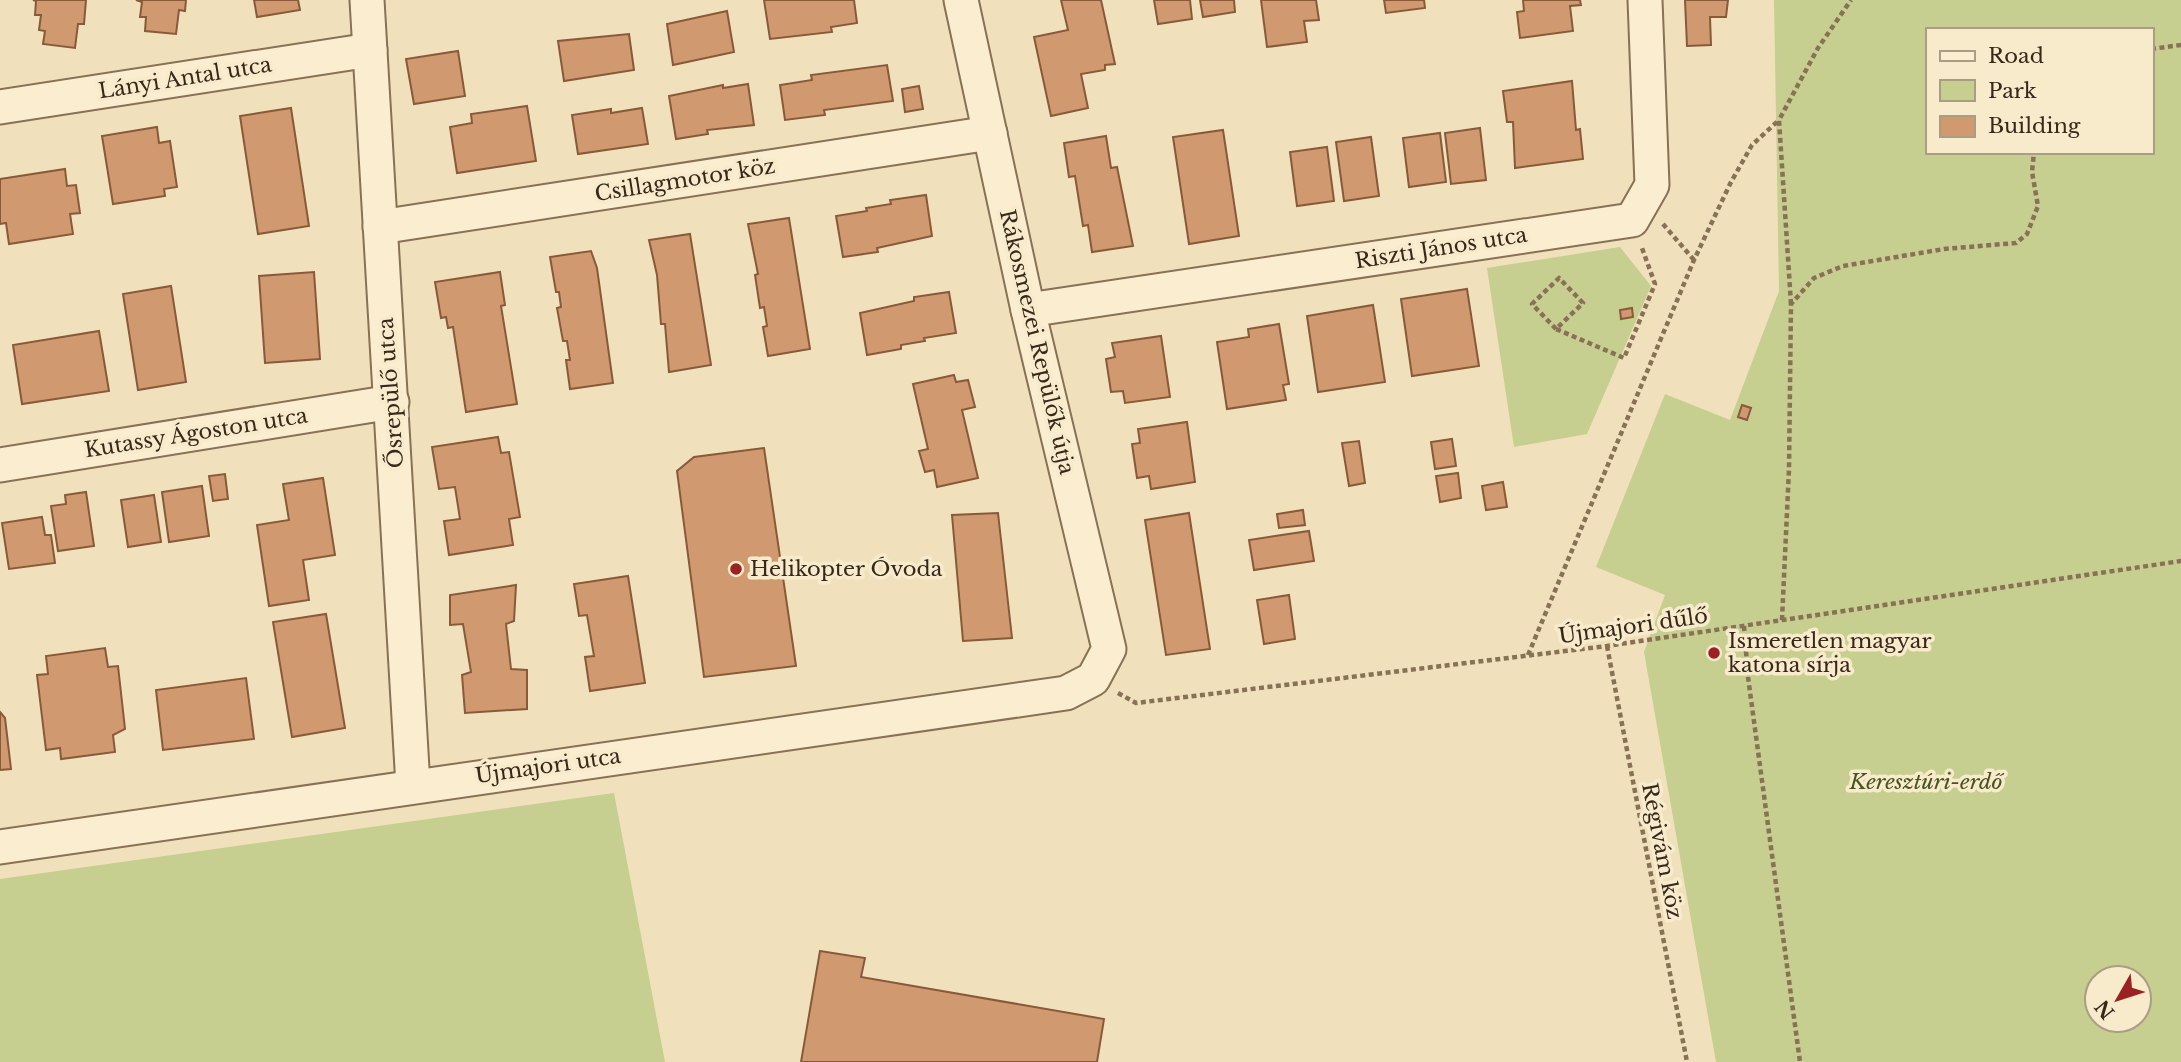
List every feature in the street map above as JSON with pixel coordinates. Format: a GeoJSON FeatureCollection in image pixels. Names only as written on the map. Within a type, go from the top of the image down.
{"type":"FeatureCollection","features":[{"type":"Feature","properties":{"kind":"street","name":"Ősrepülő utca"},"geometry":{"type":"LineString","coordinates":[[367,0],[413,786]]}},
{"type":"Feature","properties":{"kind":"street","name":"Rákosmezei Repülők útja"},"geometry":{"type":"LineString","coordinates":[[961,0],[1028,310],[1109,649],[1093,679]]}},
{"type":"Feature","properties":{"kind":"street"},"geometry":{"type":"LineString","coordinates":[[1632,220],[1652,185],[1645,0]]}},
{"type":"Feature","properties":{"kind":"street","name":"Lányi Antal utca"},"geometry":{"type":"LineString","coordinates":[[0,107],[370,50]]}},
{"type":"Feature","properties":{"kind":"street","name":"Csillagmotor köz"},"geometry":{"type":"LineString","coordinates":[[380,227],[990,133]]}},
{"type":"Feature","properties":{"kind":"street","name":"Riszti János utca"},"geometry":{"type":"LineString","coordinates":[[1028,310],[1632,220]]}},
{"type":"Feature","properties":{"kind":"street","name":"Kutassy Ágoston utca"},"geometry":{"type":"LineString","coordinates":[[0,465],[392,402]]}},
{"type":"Feature","properties":{"kind":"street","name":"Újmajori utca"},"geometry":{"type":"LineString","coordinates":[[0,847],[1066,693],[1093,679]]}},
{"type":"Feature","properties":{"kind":"path"},"geometry":{"type":"LineString","coordinates":[[1528,656],[1694,260],[1731,182],[1752,145],[1779,120],[1818,48],[1851,0]]}},
{"type":"Feature","properties":{"kind":"path"},"geometry":{"type":"LineString","coordinates":[[2153,49],[2181,45]]}},
{"type":"Feature","properties":{"kind":"path"},"geometry":{"type":"LineString","coordinates":[[1779,120],[1791,304],[1789,469],[1782,620]]}},
{"type":"Feature","properties":{"kind":"path"},"geometry":{"type":"LineString","coordinates":[[1791,304],[1814,278],[1843,266],[1944,249],[2016,243],[2027,234],[2038,206],[2032,172],[2034,154]]}},
{"type":"Feature","properties":{"kind":"path"},"geometry":{"type":"LineString","coordinates":[[1556,329],[1583,303],[1559,278],[1532,304],[1556,329],[1624,358],[1655,284],[1632,220],[1667,225],[1694,260]]}},
{"type":"Feature","properties":{"kind":"path","name":"Újmajori dűlő"},"geometry":{"type":"LineString","coordinates":[[1093,679],[1136,703],[1607,646],[2181,561]]}},
{"type":"Feature","properties":{"kind":"path"},"geometry":{"type":"LineString","coordinates":[[1744,626],[1748,677],[1800,1062]]}},
{"type":"Feature","properties":{"kind":"path","name":"Régivám köz"},"geometry":{"type":"LineString","coordinates":[[1607,646],[1687,1062]]}},
{"type":"Feature","properties":{"kind":"green space","name":"Keresztúri-erdő"},"geometry":{"type":"Polygon","coordinates":[[[1774,0],[2181,0],[2181,1062],[1716,1062],[1644,652],[1665,595],[1596,567],[1665,394],[1730,420],[1779,291],[1774,0]]]}},
{"type":"Feature","properties":{"kind":"green space"},"geometry":{"type":"Polygon","coordinates":[[[1620,247],[1651,286],[1587,434],[1514,447],[1487,268],[1620,247]]]}},
{"type":"Feature","properties":{"kind":"green space"},"geometry":{"type":"Polygon","coordinates":[[[614,793],[665,1062],[0,1062],[0,879],[614,793]]]}},
{"type":"Feature","properties":{"kind":"building"},"geometry":{"type":"Polygon","coordinates":[[[33,0],[86,0],[84,24],[78,24],[75,48],[43,44],[45,31],[39,30],[41,15],[35,15],[36,1],[33,0]]]}},
{"type":"Feature","properties":{"kind":"building"},"geometry":{"type":"Polygon","coordinates":[[[136,0],[186,0],[185,11],[179,10],[176,34],[145,31],[146,17],[140,17],[142,2],[136,0]]]}},
{"type":"Feature","properties":{"kind":"building"},"geometry":{"type":"Polygon","coordinates":[[[254,0],[298,0],[300,10],[257,17],[254,0]]]}},
{"type":"Feature","properties":{"kind":"building"},"geometry":{"type":"Polygon","coordinates":[[[764,0],[854,0],[857,23],[831,27],[832,32],[770,39],[764,0]]]}},
{"type":"Feature","properties":{"kind":"building"},"geometry":{"type":"Polygon","coordinates":[[[1061,0],[1101,0],[1115,64],[1105,65],[1105,70],[1081,74],[1088,108],[1051,116],[1034,37],[1068,30],[1061,0]]]}},
{"type":"Feature","properties":{"kind":"building"},"geometry":{"type":"Polygon","coordinates":[[[1154,0],[1190,0],[1192,19],[1158,24],[1154,0]]]}},
{"type":"Feature","properties":{"kind":"building"},"geometry":{"type":"Polygon","coordinates":[[[1200,0],[1234,0],[1235,12],[1203,17],[1200,0]]]}},
{"type":"Feature","properties":{"kind":"building"},"geometry":{"type":"Polygon","coordinates":[[[1261,0],[1316,0],[1319,20],[1304,21],[1307,42],[1267,47],[1261,0]]]}},
{"type":"Feature","properties":{"kind":"building"},"geometry":{"type":"Polygon","coordinates":[[[1384,0],[1424,0],[1425,8],[1386,13],[1384,0]]]}},
{"type":"Feature","properties":{"kind":"building"},"geometry":{"type":"Polygon","coordinates":[[[1523,0],[1580,0],[1581,5],[1570,6],[1573,31],[1520,38],[1517,12],[1524,11],[1523,0]]]}},
{"type":"Feature","properties":{"kind":"building"},"geometry":{"type":"Polygon","coordinates":[[[1685,0],[1728,0],[1726,17],[1710,17],[1711,45],[1687,46],[1685,0]]]}},
{"type":"Feature","properties":{"kind":"building"},"geometry":{"type":"Polygon","coordinates":[[[727,11],[734,52],[673,65],[667,24],[727,11]]]}},
{"type":"Feature","properties":{"kind":"building"},"geometry":{"type":"Polygon","coordinates":[[[629,34],[634,70],[564,81],[558,41],[629,34]]]}},
{"type":"Feature","properties":{"kind":"building"},"geometry":{"type":"Polygon","coordinates":[[[458,51],[465,96],[414,104],[406,59],[458,51]]]}},
{"type":"Feature","properties":{"kind":"building"},"geometry":{"type":"Polygon","coordinates":[[[887,65],[893,101],[824,110],[825,115],[785,120],[780,85],[812,80],[811,75],[887,65]]]}},
{"type":"Feature","properties":{"kind":"building"},"geometry":{"type":"Polygon","coordinates":[[[1572,81],[1576,130],[1580,129],[1583,159],[1515,168],[1513,122],[1507,122],[1503,91],[1572,81]]]}},
{"type":"Feature","properties":{"kind":"building"},"geometry":{"type":"Polygon","coordinates":[[[748,84],[754,125],[707,130],[708,134],[676,139],[669,96],[723,85],[723,88],[748,84]]]}},
{"type":"Feature","properties":{"kind":"building"},"geometry":{"type":"Polygon","coordinates":[[[919,86],[923,109],[905,112],[902,89],[919,86]]]}},
{"type":"Feature","properties":{"kind":"building"},"geometry":{"type":"Polygon","coordinates":[[[527,106],[536,161],[457,173],[450,127],[472,123],[471,114],[527,106]]]}},
{"type":"Feature","properties":{"kind":"building"},"geometry":{"type":"Polygon","coordinates":[[[291,108],[309,226],[258,234],[240,116],[291,108]]]}},
{"type":"Feature","properties":{"kind":"building"},"geometry":{"type":"Polygon","coordinates":[[[642,108],[648,144],[578,154],[572,115],[642,108]]]}},
{"type":"Feature","properties":{"kind":"building"},"geometry":{"type":"Polygon","coordinates":[[[157,127],[159,143],[170,141],[177,187],[164,189],[165,196],[113,204],[102,136],[157,127]]]}},
{"type":"Feature","properties":{"kind":"building"},"geometry":{"type":"Polygon","coordinates":[[[1480,128],[1486,180],[1451,184],[1445,133],[1480,128]]]}},
{"type":"Feature","properties":{"kind":"building"},"geometry":{"type":"Polygon","coordinates":[[[1223,130],[1239,236],[1189,244],[1173,137],[1223,130]]]}},
{"type":"Feature","properties":{"kind":"building"},"geometry":{"type":"Polygon","coordinates":[[[1440,133],[1446,182],[1409,187],[1403,138],[1440,133]]]}},
{"type":"Feature","properties":{"kind":"building"},"geometry":{"type":"Polygon","coordinates":[[[1106,136],[1111,168],[1117,167],[1133,246],[1092,252],[1088,225],[1083,226],[1075,176],[1069,177],[1064,143],[1106,136]]]}},
{"type":"Feature","properties":{"kind":"building"},"geometry":{"type":"Polygon","coordinates":[[[1371,137],[1379,196],[1344,201],[1336,142],[1371,137]]]}},
{"type":"Feature","properties":{"kind":"building"},"geometry":{"type":"Polygon","coordinates":[[[1327,147],[1334,201],[1297,206],[1290,152],[1327,147]]]}},
{"type":"Feature","properties":{"kind":"building"},"geometry":{"type":"Polygon","coordinates":[[[65,169],[67,186],[76,185],[80,213],[70,214],[73,234],[9,244],[6,223],[0,224],[0,179],[65,169]]]}},
{"type":"Feature","properties":{"kind":"building"},"geometry":{"type":"Polygon","coordinates":[[[926,195],[932,236],[877,248],[878,252],[843,257],[836,216],[891,204],[890,200],[926,195]]]}},
{"type":"Feature","properties":{"kind":"building"},"geometry":{"type":"Polygon","coordinates":[[[789,218],[810,349],[768,356],[763,327],[767,326],[764,307],[760,308],[755,275],[758,274],[748,224],[789,218]]]}},
{"type":"Feature","properties":{"kind":"building"},"geometry":{"type":"Polygon","coordinates":[[[690,234],[711,365],[669,372],[665,324],[661,324],[657,275],[649,240],[690,234]]]}},
{"type":"Feature","properties":{"kind":"building"},"geometry":{"type":"Polygon","coordinates":[[[591,251],[597,268],[613,383],[570,389],[566,360],[570,360],[567,341],[563,341],[557,308],[561,307],[559,292],[556,292],[550,257],[591,251]]]}},
{"type":"Feature","properties":{"kind":"building"},"geometry":{"type":"Polygon","coordinates":[[[314,272],[320,359],[265,363],[259,276],[314,272]]]}},
{"type":"Feature","properties":{"kind":"building"},"geometry":{"type":"Polygon","coordinates":[[[500,272],[505,305],[501,306],[517,404],[466,412],[453,327],[448,328],[446,317],[441,318],[435,282],[500,272]]]}},
{"type":"Feature","properties":{"kind":"building"},"geometry":{"type":"Polygon","coordinates":[[[171,286],[186,382],[138,390],[123,294],[171,286]]]}},
{"type":"Feature","properties":{"kind":"building"},"geometry":{"type":"Polygon","coordinates":[[[1467,289],[1479,366],[1412,376],[1401,299],[1467,289]]]}},
{"type":"Feature","properties":{"kind":"building"},"geometry":{"type":"Polygon","coordinates":[[[949,292],[956,333],[924,338],[925,341],[901,345],[901,349],[867,355],[860,313],[914,301],[914,297],[949,292]]]}},
{"type":"Feature","properties":{"kind":"building"},"geometry":{"type":"Polygon","coordinates":[[[1373,305],[1385,382],[1318,392],[1307,316],[1373,305]]]}},
{"type":"Feature","properties":{"kind":"building"},"geometry":{"type":"Polygon","coordinates":[[[1632,308],[1633,317],[1621,319],[1620,310],[1632,308]]]}},
{"type":"Feature","properties":{"kind":"building"},"geometry":{"type":"Polygon","coordinates":[[[1279,324],[1289,384],[1283,385],[1286,400],[1227,409],[1217,342],[1249,337],[1248,329],[1279,324]]]}},
{"type":"Feature","properties":{"kind":"building"},"geometry":{"type":"Polygon","coordinates":[[[99,331],[109,391],[22,404],[13,345],[99,331]]]}},
{"type":"Feature","properties":{"kind":"building"},"geometry":{"type":"Polygon","coordinates":[[[1161,336],[1170,397],[1125,403],[1123,391],[1111,392],[1106,359],[1115,357],[1112,343],[1161,336]]]}},
{"type":"Feature","properties":{"kind":"building"},"geometry":{"type":"Polygon","coordinates":[[[954,375],[956,382],[968,380],[975,407],[962,410],[978,478],[937,487],[934,470],[925,472],[919,451],[928,449],[913,384],[954,375]]]}},
{"type":"Feature","properties":{"kind":"building"},"geometry":{"type":"Polygon","coordinates":[[[1742,405],[1751,408],[1747,420],[1738,417],[1742,405]]]}},
{"type":"Feature","properties":{"kind":"building"},"geometry":{"type":"Polygon","coordinates":[[[1187,422],[1195,482],[1151,489],[1149,476],[1137,478],[1132,444],[1140,443],[1138,429],[1187,422]]]}},
{"type":"Feature","properties":{"kind":"building"},"geometry":{"type":"Polygon","coordinates":[[[498,437],[501,453],[509,452],[520,517],[509,519],[513,545],[449,555],[444,521],[460,519],[455,487],[439,489],[432,447],[498,437]]]}},
{"type":"Feature","properties":{"kind":"building"},"geometry":{"type":"Polygon","coordinates":[[[1452,439],[1456,466],[1435,469],[1431,442],[1452,439]]]}},
{"type":"Feature","properties":{"kind":"building"},"geometry":{"type":"Polygon","coordinates":[[[1359,441],[1365,483],[1349,486],[1342,443],[1359,441]]]}},
{"type":"Feature","properties":{"kind":"building","name":"Helikopter Óvoda"},"geometry":{"type":"Polygon","coordinates":[[[764,448],[796,666],[704,677],[677,471],[694,457],[764,448]]]}},
{"type":"Feature","properties":{"kind":"building"},"geometry":{"type":"Polygon","coordinates":[[[1458,473],[1461,498],[1440,502],[1436,476],[1458,473]]]}},
{"type":"Feature","properties":{"kind":"building"},"geometry":{"type":"Polygon","coordinates":[[[225,474],[228,499],[213,501],[209,476],[225,474]]]}},
{"type":"Feature","properties":{"kind":"building"},"geometry":{"type":"Polygon","coordinates":[[[323,478],[335,555],[303,560],[309,600],[269,606],[257,525],[289,520],[283,484],[323,478]]]}},
{"type":"Feature","properties":{"kind":"building"},"geometry":{"type":"Polygon","coordinates":[[[1503,482],[1507,507],[1486,510],[1482,486],[1503,482]]]}},
{"type":"Feature","properties":{"kind":"building"},"geometry":{"type":"Polygon","coordinates":[[[202,486],[209,536],[169,542],[162,492],[202,486]]]}},
{"type":"Feature","properties":{"kind":"building"},"geometry":{"type":"Polygon","coordinates":[[[86,492],[94,546],[58,551],[51,506],[66,504],[65,495],[86,492]]]}},
{"type":"Feature","properties":{"kind":"building"},"geometry":{"type":"Polygon","coordinates":[[[154,495],[161,542],[128,547],[121,500],[154,495]]]}},
{"type":"Feature","properties":{"kind":"building"},"geometry":{"type":"Polygon","coordinates":[[[1303,510],[1305,525],[1279,528],[1277,514],[1303,510]]]}},
{"type":"Feature","properties":{"kind":"building"},"geometry":{"type":"Polygon","coordinates":[[[998,513],[1012,638],[963,641],[952,515],[998,513]]]}},
{"type":"Feature","properties":{"kind":"building"},"geometry":{"type":"Polygon","coordinates":[[[1189,513],[1210,649],[1166,655],[1145,520],[1189,513]]]}},
{"type":"Feature","properties":{"kind":"building"},"geometry":{"type":"Polygon","coordinates":[[[42,517],[45,535],[51,535],[55,563],[9,569],[2,523],[42,517]]]}},
{"type":"Feature","properties":{"kind":"building"},"geometry":{"type":"Polygon","coordinates":[[[1309,531],[1314,561],[1254,570],[1249,540],[1309,531]]]}},
{"type":"Feature","properties":{"kind":"building"},"geometry":{"type":"Polygon","coordinates":[[[628,576],[645,683],[590,691],[585,657],[594,656],[587,615],[579,616],[574,584],[628,576]]]}},
{"type":"Feature","properties":{"kind":"building"},"geometry":{"type":"Polygon","coordinates":[[[516,585],[514,621],[506,624],[511,669],[527,670],[527,709],[465,713],[462,675],[471,672],[463,624],[450,625],[450,595],[516,585]]]}},
{"type":"Feature","properties":{"kind":"building"},"geometry":{"type":"Polygon","coordinates":[[[1289,595],[1295,639],[1264,644],[1257,600],[1289,595]]]}},
{"type":"Feature","properties":{"kind":"building"},"geometry":{"type":"Polygon","coordinates":[[[326,614],[345,728],[292,737],[273,622],[326,614]]]}},
{"type":"Feature","properties":{"kind":"building"},"geometry":{"type":"Polygon","coordinates":[[[105,648],[108,667],[118,666],[125,729],[113,735],[115,752],[61,759],[60,748],[46,750],[37,675],[48,674],[46,656],[105,648]]]}},
{"type":"Feature","properties":{"kind":"building"},"geometry":{"type":"Polygon","coordinates":[[[246,678],[254,739],[163,750],[156,690],[246,678]]]}},
{"type":"Feature","properties":{"kind":"building"},"geometry":{"type":"Polygon","coordinates":[[[0,712],[5,718],[11,769],[0,770],[0,712]]]}},
{"type":"Feature","properties":{"kind":"building"},"geometry":{"type":"Polygon","coordinates":[[[820,951],[865,958],[861,977],[1104,1019],[1097,1062],[801,1062],[820,951]]]}},
{"type":"Feature","properties":{"kind":"place","name":"Helikopter Óvoda"},"geometry":{"type":"Point","coordinates":[736,569]}},
{"type":"Feature","properties":{"kind":"place","name":"Ismeretlen magyar katona sírja"},"geometry":{"type":"Point","coordinates":[1714,653]}}]}
